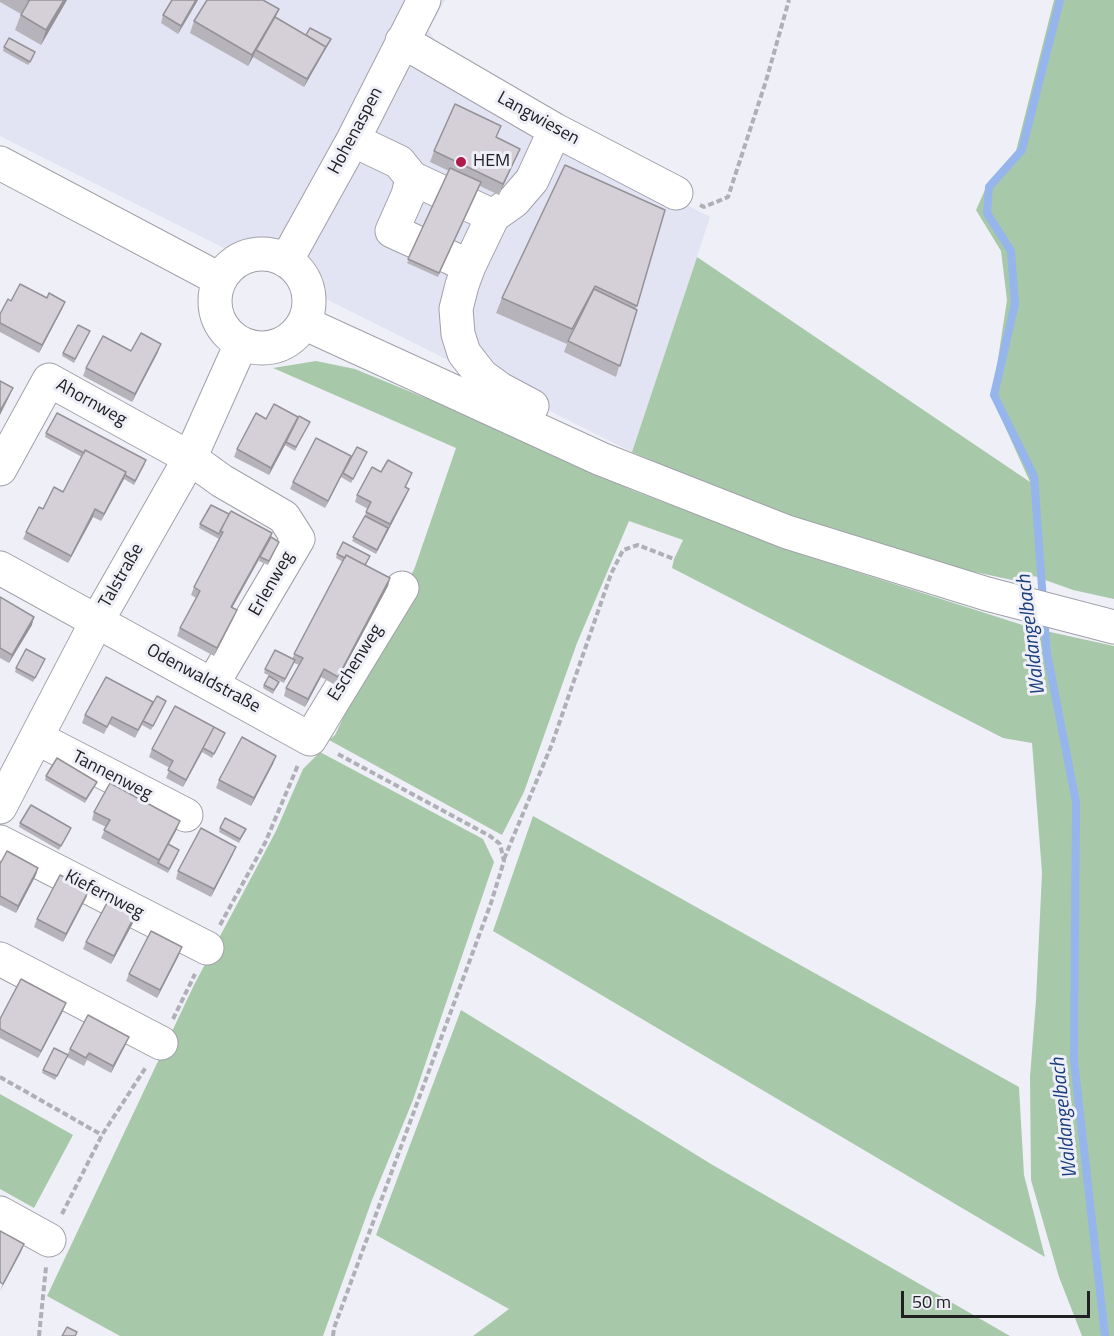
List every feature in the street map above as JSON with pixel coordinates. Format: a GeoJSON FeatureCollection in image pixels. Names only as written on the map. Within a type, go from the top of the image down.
{"type":"FeatureCollection","features":[{"type":"Feature","properties":{"kind":"street","name":"Hohenaspen"},"geometry":{"type":"LineString","coordinates":[[286,261],[353,140],[424,0]]}},
{"type":"Feature","properties":{"kind":"street","name":"Langwiesen"},"geometry":{"type":"LineString","coordinates":[[402,41],[555,130],[676,192]]}},
{"type":"Feature","properties":{"kind":"street"},"geometry":{"type":"LineString","coordinates":[[555,130],[532,180],[477,250],[456,309],[458,334],[465,353],[482,376],[500,389],[572,426],[601,459]]}},
{"type":"Feature","properties":{"kind":"street"},"geometry":{"type":"LineString","coordinates":[[353,140],[399,162],[407,195],[392,231],[477,250]]}},
{"type":"Feature","properties":{"kind":"street"},"geometry":{"type":"LineString","coordinates":[[0,163],[219,279]]}},
{"type":"Feature","properties":{"kind":"street"},"geometry":{"type":"LineString","coordinates":[[407,195],[477,250]]}},
{"type":"Feature","properties":{"kind":"street"},"geometry":{"type":"LineString","coordinates":[[256,254],[272,255],[286,261],[297,270],[305,282],[309,295],[304,323],[284,343],[270,348],[255,348],[241,344],[219,323],[214,309],[214,293],[219,279],[229,266],[242,258],[256,254]]}},
{"type":"Feature","properties":{"kind":"street"},"geometry":{"type":"LineString","coordinates":[[304,323],[601,459],[787,532],[987,594],[1114,627]]}},
{"type":"Feature","properties":{"kind":"street","name":"Talstraße"},"geometry":{"type":"LineString","coordinates":[[0,807],[96,621],[190,458],[241,344]]}},
{"type":"Feature","properties":{"kind":"street","name":"Ahornweg"},"geometry":{"type":"LineString","coordinates":[[0,469],[49,380],[190,458]]}},
{"type":"Feature","properties":{"kind":"street","name":"Erlenweg"},"geometry":{"type":"LineString","coordinates":[[190,458],[222,481],[284,517],[298,539],[212,686]]}},
{"type":"Feature","properties":{"kind":"street","name":"Odenwaldstraße"},"geometry":{"type":"LineString","coordinates":[[0,568],[310,738]]}},
{"type":"Feature","properties":{"kind":"street","name":"Eschenweg"},"geometry":{"type":"LineString","coordinates":[[310,738],[402,588]]}},
{"type":"Feature","properties":{"kind":"street","name":"Tannenweg"},"geometry":{"type":"LineString","coordinates":[[37,738],[186,815]]}},
{"type":"Feature","properties":{"kind":"street","name":"Kiefernweg"},"geometry":{"type":"LineString","coordinates":[[0,842],[207,948]]}},
{"type":"Feature","properties":{"kind":"street"},"geometry":{"type":"LineString","coordinates":[[0,959],[161,1043]]}},
{"type":"Feature","properties":{"kind":"street"},"geometry":{"type":"LineString","coordinates":[[0,1213],[49,1240]]}},
{"type":"Feature","properties":{"kind":"path"},"geometry":{"type":"LineString","coordinates":[[676,192],[704,207],[728,197],[766,81],[789,0]]}},
{"type":"Feature","properties":{"kind":"path"},"geometry":{"type":"LineString","coordinates":[[333,1336],[334,1328],[491,903],[504,861],[552,744],[611,574],[623,550],[638,545],[674,559]]}},
{"type":"Feature","properties":{"kind":"path"},"geometry":{"type":"LineString","coordinates":[[39,1336],[49,1240],[102,1135],[161,1043],[207,948],[265,843],[310,738],[490,836],[500,844],[504,861]]}},
{"type":"Feature","properties":{"kind":"path"},"geometry":{"type":"LineString","coordinates":[[0,1077],[102,1135]]}},
{"type":"Feature","properties":{"kind":"shaded area"},"geometry":{"type":"Polygon","coordinates":[[[0,0],[445,0],[429,30],[441,53],[617,168],[710,217],[632,452],[0,136],[0,0]]]}},
{"type":"Feature","properties":{"kind":"green space"},"geometry":{"type":"Polygon","coordinates":[[[1054,0],[1114,0],[1114,599],[1073,590],[1034,576],[1026,583],[947,566],[801,519],[698,481],[632,452],[697,257],[1030,482],[992,398],[1007,300],[1001,251],[976,210],[989,181],[1016,151],[1054,0]]]}},
{"type":"Feature","properties":{"kind":"green space"},"geometry":{"type":"Polygon","coordinates":[[[316,361],[355,369],[467,415],[634,491],[816,559],[1032,628],[1114,646],[1114,1336],[1082,1336],[1059,1277],[1031,1180],[1030,1077],[1042,873],[1032,743],[1003,738],[672,568],[683,540],[629,521],[577,643],[524,792],[502,835],[329,740],[335,735],[415,567],[456,448],[273,368],[316,361]]]}},
{"type":"Feature","properties":{"kind":"green space"},"geometry":{"type":"Polygon","coordinates":[[[320,752],[483,839],[494,862],[413,1100],[372,1200],[323,1336],[120,1336],[47,1296],[194,985],[276,831],[303,769],[320,752]]]}},
{"type":"Feature","properties":{"kind":"green space"},"geometry":{"type":"Polygon","coordinates":[[[533,816],[1019,1087],[1024,1175],[1045,1257],[493,931],[533,816]]]}},
{"type":"Feature","properties":{"kind":"green space"},"geometry":{"type":"Polygon","coordinates":[[[461,1010],[711,1164],[1010,1336],[473,1336],[509,1309],[376,1235],[461,1010]]]}},
{"type":"Feature","properties":{"kind":"green space"},"geometry":{"type":"Polygon","coordinates":[[[0,1094],[73,1135],[34,1208],[0,1189],[0,1094]]]}},
{"type":"Feature","properties":{"kind":"building"},"geometry":{"type":"Polygon","coordinates":[[[28,0],[64,0],[46,30],[21,15],[28,0]]]}},
{"type":"Feature","properties":{"kind":"building"},"geometry":{"type":"Polygon","coordinates":[[[172,0],[196,0],[181,26],[163,15],[172,0]]]}},
{"type":"Feature","properties":{"kind":"building"},"geometry":{"type":"Polygon","coordinates":[[[207,0],[263,0],[279,9],[252,55],[194,21],[207,0]]]}},
{"type":"Feature","properties":{"kind":"building"},"geometry":{"type":"Polygon","coordinates":[[[275,17],[326,47],[307,79],[256,50],[275,17]]]}},
{"type":"Feature","properties":{"kind":"building"},"geometry":{"type":"Polygon","coordinates":[[[310,28],[331,39],[326,47],[306,35],[310,28]]]}},
{"type":"Feature","properties":{"kind":"building"},"geometry":{"type":"Polygon","coordinates":[[[9,38],[35,52],[30,62],[4,47],[9,38]]]}},
{"type":"Feature","properties":{"kind":"building"},"geometry":{"type":"Polygon","coordinates":[[[455,104],[501,126],[496,137],[520,149],[503,184],[434,151],[455,104]]]}},
{"type":"Feature","properties":{"kind":"building"},"geometry":{"type":"Polygon","coordinates":[[[565,165],[665,210],[637,306],[595,286],[572,329],[502,298],[565,165]]]}},
{"type":"Feature","properties":{"kind":"building"},"geometry":{"type":"Polygon","coordinates":[[[450,168],[481,182],[439,273],[408,259],[450,168]]]}},
{"type":"Feature","properties":{"kind":"building"},"geometry":{"type":"Polygon","coordinates":[[[20,284],[47,298],[49,293],[65,302],[42,345],[0,323],[0,314],[8,299],[11,301],[20,284]]]}},
{"type":"Feature","properties":{"kind":"building"},"geometry":{"type":"Polygon","coordinates":[[[594,289],[637,310],[620,366],[568,341],[594,289]]]}},
{"type":"Feature","properties":{"kind":"building"},"geometry":{"type":"Polygon","coordinates":[[[78,325],[90,331],[75,359],[63,353],[78,325]]]}},
{"type":"Feature","properties":{"kind":"building"},"geometry":{"type":"Polygon","coordinates":[[[141,333],[161,344],[135,394],[86,368],[103,336],[131,351],[141,333]]]}},
{"type":"Feature","properties":{"kind":"building"},"geometry":{"type":"Polygon","coordinates":[[[0,381],[13,388],[0,411],[0,381]]]}},
{"type":"Feature","properties":{"kind":"building"},"geometry":{"type":"Polygon","coordinates":[[[274,404],[298,417],[271,468],[237,449],[256,413],[266,419],[274,404]]]}},
{"type":"Feature","properties":{"kind":"building"},"geometry":{"type":"Polygon","coordinates":[[[57,413],[146,460],[135,481],[125,475],[126,472],[85,450],[84,453],[46,433],[57,413]]]}},
{"type":"Feature","properties":{"kind":"building"},"geometry":{"type":"Polygon","coordinates":[[[299,416],[310,422],[296,447],[286,442],[299,416]]]}},
{"type":"Feature","properties":{"kind":"building"},"geometry":{"type":"Polygon","coordinates":[[[316,438],[351,456],[328,501],[293,482],[316,438]]]}},
{"type":"Feature","properties":{"kind":"building"},"geometry":{"type":"Polygon","coordinates":[[[357,447],[367,452],[353,479],[343,473],[357,447]]]}},
{"type":"Feature","properties":{"kind":"building"},"geometry":{"type":"Polygon","coordinates":[[[85,450],[126,472],[104,514],[95,509],[71,556],[26,532],[39,507],[43,509],[54,487],[63,492],[85,450]]]}},
{"type":"Feature","properties":{"kind":"building"},"geometry":{"type":"Polygon","coordinates":[[[388,460],[412,473],[405,487],[409,489],[390,524],[366,512],[371,502],[357,495],[372,467],[381,472],[388,460]]]}},
{"type":"Feature","properties":{"kind":"building"},"geometry":{"type":"Polygon","coordinates":[[[211,505],[229,514],[219,534],[200,524],[211,505]]]}},
{"type":"Feature","properties":{"kind":"building"},"geometry":{"type":"Polygon","coordinates":[[[231,511],[272,533],[231,607],[237,610],[217,648],[180,628],[200,591],[194,587],[223,532],[220,531],[231,511]]]}},
{"type":"Feature","properties":{"kind":"building"},"geometry":{"type":"Polygon","coordinates":[[[365,516],[388,528],[377,550],[353,537],[365,516]]]}},
{"type":"Feature","properties":{"kind":"building"},"geometry":{"type":"Polygon","coordinates":[[[271,537],[279,542],[269,561],[260,557],[271,537]]]}},
{"type":"Feature","properties":{"kind":"building"},"geometry":{"type":"Polygon","coordinates":[[[343,542],[370,556],[365,565],[346,555],[345,558],[337,554],[343,542]]]}},
{"type":"Feature","properties":{"kind":"building"},"geometry":{"type":"Polygon","coordinates":[[[346,555],[390,578],[338,677],[324,669],[308,699],[286,688],[303,658],[294,654],[346,555]]]}},
{"type":"Feature","properties":{"kind":"building"},"geometry":{"type":"Polygon","coordinates":[[[0,597],[34,617],[12,655],[0,648],[0,597]]]}},
{"type":"Feature","properties":{"kind":"building"},"geometry":{"type":"Polygon","coordinates":[[[26,649],[45,659],[35,678],[16,668],[26,649]]]}},
{"type":"Feature","properties":{"kind":"building"},"geometry":{"type":"Polygon","coordinates":[[[275,650],[295,660],[285,679],[265,669],[275,650]]]}},
{"type":"Feature","properties":{"kind":"building"},"geometry":{"type":"Polygon","coordinates":[[[269,676],[279,682],[274,690],[264,685],[269,676]]]}},
{"type":"Feature","properties":{"kind":"building"},"geometry":{"type":"Polygon","coordinates":[[[106,677],[153,702],[138,730],[112,717],[107,727],[85,715],[106,677]]]}},
{"type":"Feature","properties":{"kind":"building"},"geometry":{"type":"Polygon","coordinates":[[[157,696],[166,701],[153,726],[143,721],[157,696]]]}},
{"type":"Feature","properties":{"kind":"building"},"geometry":{"type":"Polygon","coordinates":[[[175,706],[214,727],[186,780],[168,770],[173,761],[152,749],[175,706]]]}},
{"type":"Feature","properties":{"kind":"building"},"geometry":{"type":"Polygon","coordinates":[[[214,727],[225,733],[214,754],[203,748],[214,727]]]}},
{"type":"Feature","properties":{"kind":"building"},"geometry":{"type":"Polygon","coordinates":[[[242,737],[276,756],[254,798],[219,780],[242,737]]]}},
{"type":"Feature","properties":{"kind":"building"},"geometry":{"type":"Polygon","coordinates":[[[57,758],[97,782],[86,799],[46,776],[57,758]]]}},
{"type":"Feature","properties":{"kind":"building"},"geometry":{"type":"Polygon","coordinates":[[[110,783],[180,821],[159,860],[104,830],[110,820],[94,812],[110,783]]]}},
{"type":"Feature","properties":{"kind":"building"},"geometry":{"type":"Polygon","coordinates":[[[31,805],[71,828],[61,846],[20,823],[31,805]]]}},
{"type":"Feature","properties":{"kind":"building"},"geometry":{"type":"Polygon","coordinates":[[[225,818],[246,829],[240,839],[220,828],[225,818]]]}},
{"type":"Feature","properties":{"kind":"building"},"geometry":{"type":"Polygon","coordinates":[[[201,828],[236,847],[214,889],[178,871],[201,828]]]}},
{"type":"Feature","properties":{"kind":"building"},"geometry":{"type":"Polygon","coordinates":[[[168,844],[179,850],[169,869],[158,863],[168,844]]]}},
{"type":"Feature","properties":{"kind":"building"},"geometry":{"type":"Polygon","coordinates":[[[7,851],[38,868],[18,906],[0,896],[0,864],[7,851]]]}},
{"type":"Feature","properties":{"kind":"building"},"geometry":{"type":"Polygon","coordinates":[[[60,875],[89,890],[66,934],[37,919],[60,875]]]}},
{"type":"Feature","properties":{"kind":"building"},"geometry":{"type":"Polygon","coordinates":[[[108,901],[135,915],[114,956],[86,942],[108,901]]]}},
{"type":"Feature","properties":{"kind":"building"},"geometry":{"type":"Polygon","coordinates":[[[151,931],[182,947],[160,990],[129,974],[151,931]]]}},
{"type":"Feature","properties":{"kind":"building"},"geometry":{"type":"Polygon","coordinates":[[[21,979],[66,1003],[41,1051],[0,1029],[0,1019],[21,979]]]}},
{"type":"Feature","properties":{"kind":"building"},"geometry":{"type":"Polygon","coordinates":[[[88,1015],[129,1037],[113,1066],[89,1053],[86,1058],[70,1049],[88,1015]]]}},
{"type":"Feature","properties":{"kind":"building"},"geometry":{"type":"Polygon","coordinates":[[[54,1048],[68,1055],[57,1076],[43,1070],[54,1048]]]}},
{"type":"Feature","properties":{"kind":"building"},"geometry":{"type":"Polygon","coordinates":[[[0,1231],[24,1244],[3,1284],[0,1282],[0,1231]]]}},
{"type":"Feature","properties":{"kind":"building"},"geometry":{"type":"Polygon","coordinates":[[[67,1327],[77,1332],[75,1336],[62,1336],[67,1327]]]}},
{"type":"Feature","properties":{"kind":"waterway","name":"Waldangelbach"},"geometry":{"type":"LineString","coordinates":[[1043,601],[1034,476],[994,395],[1015,304],[1011,251],[987,213],[989,187],[1022,150],[1060,0]]}},
{"type":"Feature","properties":{"kind":"waterway","name":"Waldangelbach"},"geometry":{"type":"LineString","coordinates":[[1044,616],[1047,653],[1076,802],[1074,1061],[1105,1336]]}},
{"type":"Feature","properties":{"kind":"place","name":"HEM"},"geometry":{"type":"Point","coordinates":[461,162]}}]}
